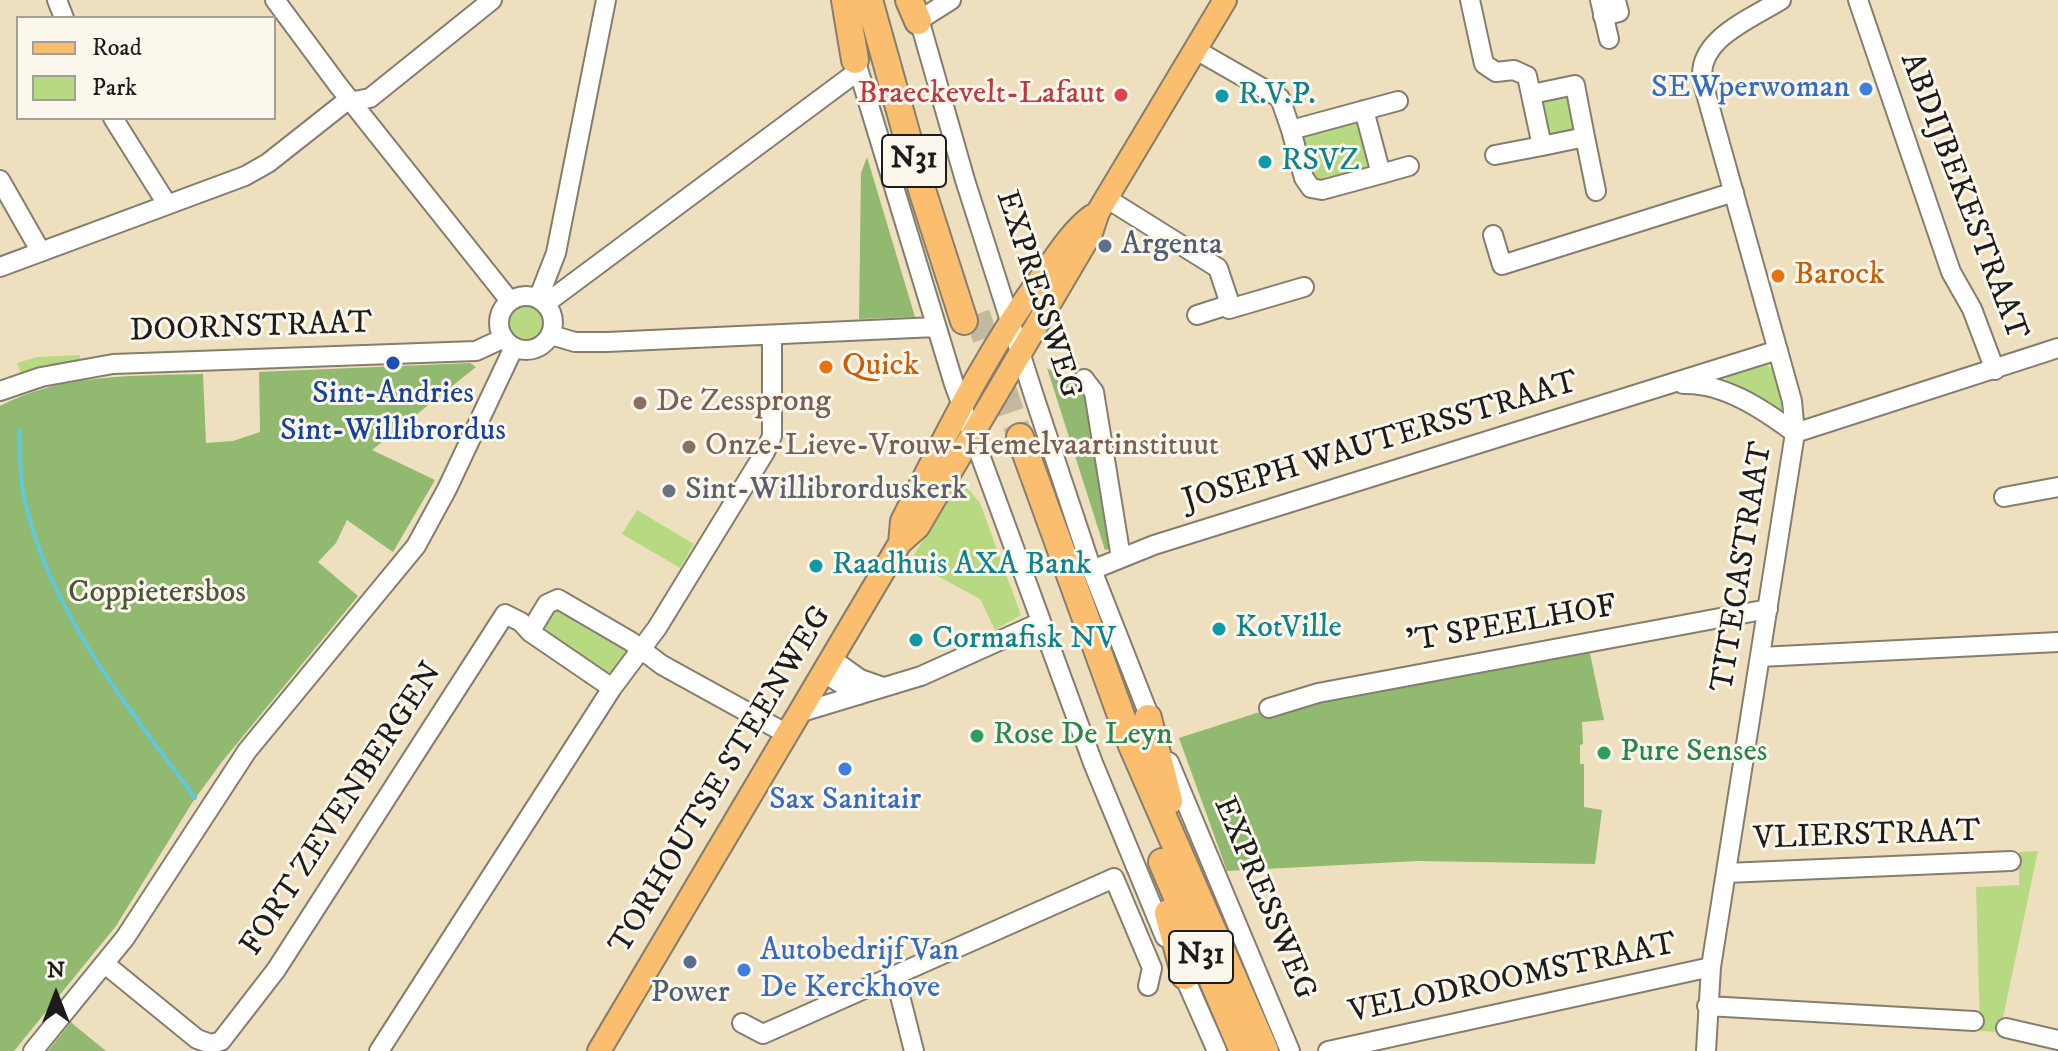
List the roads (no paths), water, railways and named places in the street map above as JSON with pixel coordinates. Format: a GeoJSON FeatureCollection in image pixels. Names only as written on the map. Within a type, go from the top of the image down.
{"type":"FeatureCollection","features":[{"type":"Feature","properties":{"kind":"highway"},"geometry":{"type":"LineString","coordinates":[[845,0],[856,65]]}},
{"type":"Feature","properties":{"kind":"highway","name":"EXPRESSWEG"},"geometry":{"type":"LineString","coordinates":[[869,0],[923,193],[971,318],[886,0]]}},
{"type":"Feature","properties":{"kind":"highway","name":"EXPRESSWEG"},"geometry":{"type":"LineString","coordinates":[[1012,440],[1092,687],[1169,857],[1265,1051]]}},
{"type":"Feature","properties":{"kind":"highway"},"geometry":{"type":"LineString","coordinates":[[1148,718],[1177,825],[1162,891],[1185,976]]}},
{"type":"Feature","properties":{"kind":"highway","name":"EXPRESSWEG"},"geometry":{"type":"LineString","coordinates":[[1169,857],[1243,1051]]}},
{"type":"Feature","properties":{"kind":"main road","name":"TORHOUTSE STEENWEG"},"geometry":{"type":"LineString","coordinates":[[599,1051],[900,543],[918,527],[1091,233],[1102,205],[1225,0]]}},
{"type":"Feature","properties":{"kind":"main road","name":"TORHOUTSE STEENWEG"},"geometry":{"type":"LineString","coordinates":[[900,543],[902,521],[962,401],[1010,321],[1079,226],[1102,205]]}},
{"type":"Feature","properties":{"kind":"street"},"geometry":{"type":"LineString","coordinates":[[275,0],[510,301]]}},
{"type":"Feature","properties":{"kind":"street"},"geometry":{"type":"LineString","coordinates":[[0,267],[245,176],[268,163],[344,103],[370,98],[492,0]]}},
{"type":"Feature","properties":{"kind":"street"},"geometry":{"type":"LineString","coordinates":[[542,301],[556,253],[606,0]]}},
{"type":"Feature","properties":{"kind":"street"},"geometry":{"type":"LineString","coordinates":[[838,0],[936,327],[1041,622],[1099,777],[1168,944],[1217,1051]]}},
{"type":"Feature","properties":{"kind":"street"},"geometry":{"type":"LineString","coordinates":[[914,7],[951,0]]}},
{"type":"Feature","properties":{"kind":"street"},"geometry":{"type":"LineString","coordinates":[[1470,0],[1484,64],[1499,73],[1521,71],[1527,76],[1542,146]]}},
{"type":"Feature","properties":{"kind":"street"},"geometry":{"type":"LineString","coordinates":[[1609,39],[1602,8],[1619,12],[1618,0]]}},
{"type":"Feature","properties":{"kind":"street","name":"TITECASTRAAT"},"geometry":{"type":"LineString","coordinates":[[1706,1051],[1711,967],[1795,433],[1778,350],[1703,83],[1701,64],[1717,41],[1781,0]]}},
{"type":"Feature","properties":{"kind":"street","name":"ABDIJBEKESTRAAT"},"geometry":{"type":"LineString","coordinates":[[1858,0],[1951,272],[1972,309],[1995,370]]}},
{"type":"Feature","properties":{"kind":"street","name":"EXPRESSWEG"},"geometry":{"type":"LineString","coordinates":[[914,7],[1020,353],[1092,570],[1148,718],[1290,1051]]}},
{"type":"Feature","properties":{"kind":"street"},"geometry":{"type":"LineString","coordinates":[[1196,50],[1280,98],[1304,178],[1311,188],[1322,190],[1409,166]]}},
{"type":"Feature","properties":{"kind":"street"},"geometry":{"type":"LineString","coordinates":[[542,301],[856,65]]}},
{"type":"Feature","properties":{"kind":"street"},"geometry":{"type":"LineString","coordinates":[[1532,94],[1575,85],[1596,191]]}},
{"type":"Feature","properties":{"kind":"street"},"geometry":{"type":"LineString","coordinates":[[1291,130],[1398,101]]}},
{"type":"Feature","properties":{"kind":"street"},"geometry":{"type":"LineString","coordinates":[[1364,110],[1381,174]]}},
{"type":"Feature","properties":{"kind":"street"},"geometry":{"type":"LineString","coordinates":[[114,120],[167,204]]}},
{"type":"Feature","properties":{"kind":"street"},"geometry":{"type":"LineString","coordinates":[[1495,155],[1585,137]]}},
{"type":"Feature","properties":{"kind":"street"},"geometry":{"type":"LineString","coordinates":[[0,180],[41,252]]}},
{"type":"Feature","properties":{"kind":"street"},"geometry":{"type":"LineString","coordinates":[[1493,235],[1502,265],[1734,192]]}},
{"type":"Feature","properties":{"kind":"street"},"geometry":{"type":"LineString","coordinates":[[1102,205],[1218,268],[1228,298],[1225,306]]}},
{"type":"Feature","properties":{"kind":"street"},"geometry":{"type":"LineString","coordinates":[[1197,315],[1304,287]]}},
{"type":"Feature","properties":{"kind":"street"},"geometry":{"type":"LineString","coordinates":[[33,1051],[105,964],[147,905],[228,777],[416,546],[447,489],[509,343],[499,322],[510,301],[525,296],[542,301],[553,318],[551,335],[539,347],[509,343]]}},
{"type":"Feature","properties":{"kind":"street"},"geometry":{"type":"LineString","coordinates":[[551,335],[588,342],[936,327]]}},
{"type":"Feature","properties":{"kind":"street"},"geometry":{"type":"LineString","coordinates":[[379,1051],[612,688],[642,650],[770,443],[772,336]]}},
{"type":"Feature","properties":{"kind":"street","name":"DOORNSTRAAT"},"geometry":{"type":"LineString","coordinates":[[0,391],[41,377],[113,364],[476,351],[509,343]]}},
{"type":"Feature","properties":{"kind":"street"},"geometry":{"type":"LineString","coordinates":[[1795,433],[2058,348]]}},
{"type":"Feature","properties":{"kind":"street","name":"JOSEPH WAUTERSSTRAAT"},"geometry":{"type":"LineString","coordinates":[[1092,570],[1143,549],[1778,350]]}},
{"type":"Feature","properties":{"kind":"street"},"geometry":{"type":"LineString","coordinates":[[1084,379],[1094,392],[1121,558]]}},
{"type":"Feature","properties":{"kind":"street","name":"JOSEPH WAUTERSSTRAAT"},"geometry":{"type":"LineString","coordinates":[[1661,387],[1690,384],[1717,389],[1777,419],[1795,433]]}},
{"type":"Feature","properties":{"kind":"street"},"geometry":{"type":"LineString","coordinates":[[2004,497],[2058,487]]}},
{"type":"Feature","properties":{"kind":"street"},"geometry":{"type":"LineString","coordinates":[[530,632],[547,604],[558,599],[787,734]]}},
{"type":"Feature","properties":{"kind":"street","name":"'T SPEELHOF"},"geometry":{"type":"LineString","coordinates":[[1269,708],[1318,693],[1768,609]]}},
{"type":"Feature","properties":{"kind":"street","name":"FORT ZEVENBERGEN"},"geometry":{"type":"LineString","coordinates":[[105,964],[193,1045],[221,1041],[257,998],[505,614],[521,622],[530,632],[612,688]]}},
{"type":"Feature","properties":{"kind":"street"},"geometry":{"type":"LineString","coordinates":[[802,712],[973,654],[1041,622]]}},
{"type":"Feature","properties":{"kind":"street"},"geometry":{"type":"LineString","coordinates":[[1760,657],[2058,642]]}},
{"type":"Feature","properties":{"kind":"street"},"geometry":{"type":"LineString","coordinates":[[828,666],[883,687]]}},
{"type":"Feature","properties":{"kind":"street"},"geometry":{"type":"LineString","coordinates":[[828,666],[859,695]]}},
{"type":"Feature","properties":{"kind":"street","name":"VLIERSTRAAT"},"geometry":{"type":"LineString","coordinates":[[1726,873],[2011,861]]}},
{"type":"Feature","properties":{"kind":"street"},"geometry":{"type":"LineString","coordinates":[[742,1023],[763,1034],[1114,878],[1152,968],[1148,986]]}},
{"type":"Feature","properties":{"kind":"street","name":"VELODROOMSTRAAT"},"geometry":{"type":"LineString","coordinates":[[1328,1051],[1711,967]]}},
{"type":"Feature","properties":{"kind":"street"},"geometry":{"type":"LineString","coordinates":[[895,976],[914,1051]]}},
{"type":"Feature","properties":{"kind":"street"},"geometry":{"type":"LineString","coordinates":[[1707,1006],[1974,1021]]}},
{"type":"Feature","properties":{"kind":"street"},"geometry":{"type":"LineString","coordinates":[[2006,1028],[2058,1040]]}},
{"type":"Feature","properties":{"kind":"waterway"},"geometry":{"type":"LineString","coordinates":[[19,430],[24,497],[52,579],[93,656],[195,798]]}},
{"type":"Feature","properties":{"kind":"tunnel"},"geometry":{"type":"LineString","coordinates":[[977,314],[1020,437]]}},
{"type":"Feature","properties":{"kind":"place","name":"SEWperwoman"},"geometry":{"type":"Point","coordinates":[1866,89]}},
{"type":"Feature","properties":{"kind":"place","name":"Braeckevelt-Lafaut"},"geometry":{"type":"Point","coordinates":[1121,95]}},
{"type":"Feature","properties":{"kind":"place","name":"R.V.P."},"geometry":{"type":"Point","coordinates":[1222,96]}},
{"type":"Feature","properties":{"kind":"place","name":"RSVZ"},"geometry":{"type":"Point","coordinates":[1265,162]}},
{"type":"Feature","properties":{"kind":"place","name":"Argenta"},"geometry":{"type":"Point","coordinates":[1105,246]}},
{"type":"Feature","properties":{"kind":"place","name":"Barock"},"geometry":{"type":"Point","coordinates":[1778,276]}},
{"type":"Feature","properties":{"kind":"place","name":"Sint-Andries Sint-Willibrordus"},"geometry":{"type":"Point","coordinates":[393,363]}},
{"type":"Feature","properties":{"kind":"place","name":"Quick"},"geometry":{"type":"Point","coordinates":[826,367]}},
{"type":"Feature","properties":{"kind":"place","name":"De Zessprong"},"geometry":{"type":"Point","coordinates":[640,403]}},
{"type":"Feature","properties":{"kind":"place","name":"Onze-Lieve-Vrouw-Hemelvaartinstituut"},"geometry":{"type":"Point","coordinates":[689,447]}},
{"type":"Feature","properties":{"kind":"place","name":"Sint-Willibrorduskerk"},"geometry":{"type":"Point","coordinates":[669,491]}},
{"type":"Feature","properties":{"kind":"place","name":"Raadhuis AXA Bank"},"geometry":{"type":"Point","coordinates":[816,566]}},
{"type":"Feature","properties":{"kind":"place","name":"KotVille"},"geometry":{"type":"Point","coordinates":[1219,629]}},
{"type":"Feature","properties":{"kind":"place","name":"Cormafisk NV"},"geometry":{"type":"Point","coordinates":[916,640]}},
{"type":"Feature","properties":{"kind":"place","name":"Rose De Leyn"},"geometry":{"type":"Point","coordinates":[977,736]}},
{"type":"Feature","properties":{"kind":"place","name":"Pure Senses"},"geometry":{"type":"Point","coordinates":[1604,753]}},
{"type":"Feature","properties":{"kind":"place","name":"Sax Sanitair"},"geometry":{"type":"Point","coordinates":[845,769]}},
{"type":"Feature","properties":{"kind":"place","name":"Power"},"geometry":{"type":"Point","coordinates":[690,962]}},
{"type":"Feature","properties":{"kind":"place","name":"Autobedrijf Van De Kerckhove"},"geometry":{"type":"Point","coordinates":[744,970]}},
{"type":"Feature","properties":{"kind":"park label","name":"Coppietersbos"},"geometry":{"type":"Point","coordinates":[157,594]}}]}
